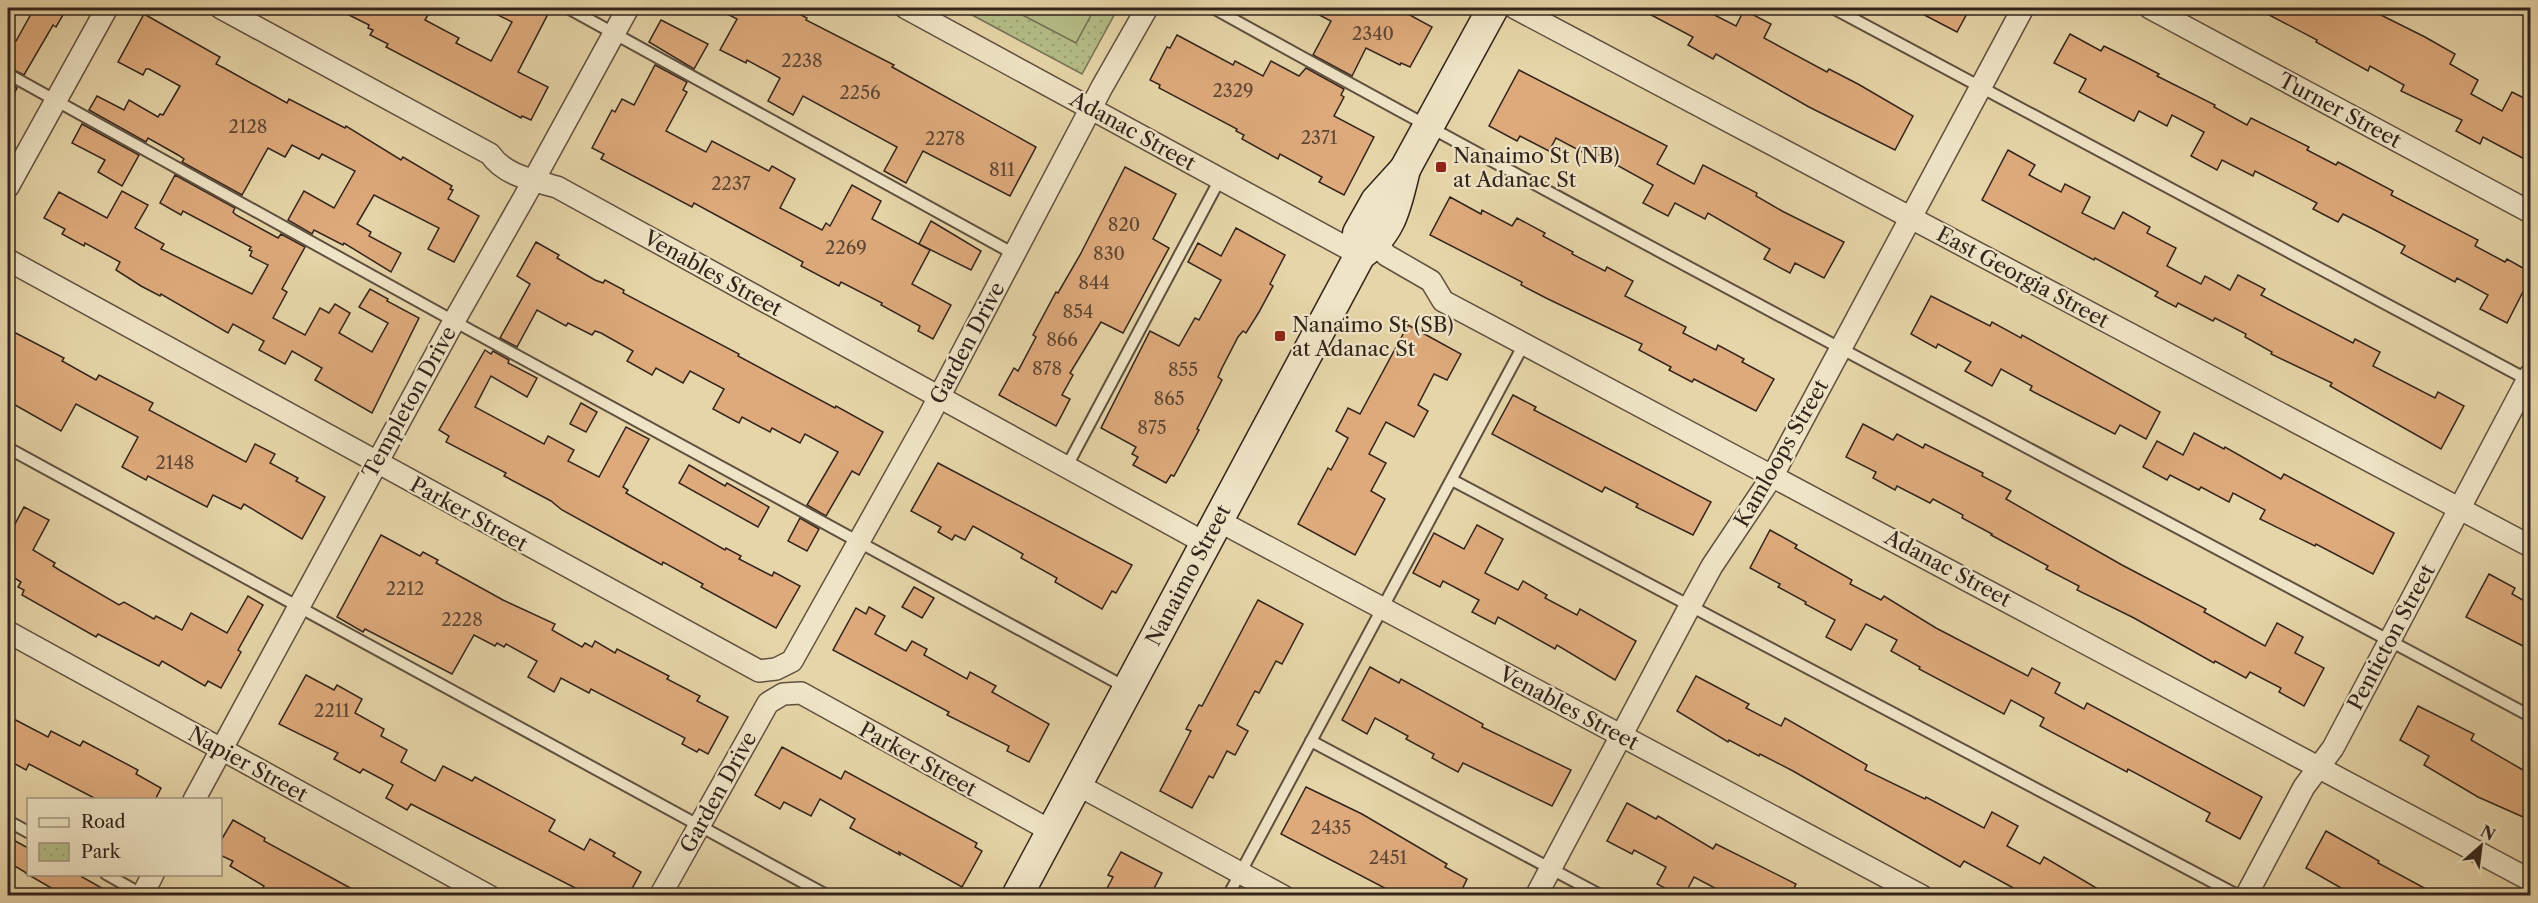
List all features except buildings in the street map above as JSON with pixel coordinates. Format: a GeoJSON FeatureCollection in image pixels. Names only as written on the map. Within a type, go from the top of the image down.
{"type":"FeatureCollection","features":[{"type":"Feature","properties":{"kind":"main road","name":"Nanaimo Street"},"geometry":{"type":"LineString","coordinates":[[1017,896],[1211,531],[1368,249],[1358,232],[1376,201],[1405,169],[1493,8]]}},
{"type":"Feature","properties":{"kind":"street"},"geometry":{"type":"LineString","coordinates":[[8,187],[107,8]]}},
{"type":"Feature","properties":{"kind":"street","name":"Venables Street"},"geometry":{"type":"LineString","coordinates":[[221,8],[490,154],[498,165],[520,176],[557,187],[1066,468],[1382,609],[1922,896]]}},
{"type":"Feature","properties":{"kind":"street","name":"Templeton Drive"},"geometry":{"type":"LineString","coordinates":[[195,798],[376,463],[628,8]]}},
{"type":"Feature","properties":{"kind":"street","name":"Adanac Street"},"geometry":{"type":"LineString","coordinates":[[906,8],[1220,179],[1368,249],[1386,255],[1431,281],[1443,301],[2530,880]]}},
{"type":"Feature","properties":{"kind":"street","name":"Garden Drive"},"geometry":{"type":"LineString","coordinates":[[776,669],[792,662],[860,542],[1147,8]]}},
{"type":"Feature","properties":{"kind":"street","name":"East Georgia Street"},"geometry":{"type":"LineString","coordinates":[[1515,8],[2530,546]]}},
{"type":"Feature","properties":{"kind":"street","name":"Kamloops Street"},"geometry":{"type":"LineString","coordinates":[[1536,896],[1690,606],[1713,566],[1773,475],[2023,8]]}},
{"type":"Feature","properties":{"kind":"street","name":"Turner Street"},"geometry":{"type":"LineString","coordinates":[[2150,8],[2530,212]]}},
{"type":"Feature","properties":{"kind":"street","name":"Parker Street"},"geometry":{"type":"LineString","coordinates":[[8,260],[759,671],[776,669]]}},
{"type":"Feature","properties":{"kind":"street","name":"Penticton Street"},"geometry":{"type":"LineString","coordinates":[[2246,896],[2301,793],[2333,748],[2529,378]]}},
{"type":"Feature","properties":{"kind":"street","name":"Napier Street"},"geometry":{"type":"LineString","coordinates":[[8,632],[489,896]]}},
{"type":"Feature","properties":{"kind":"street","name":"Parker Street"},"geometry":{"type":"LineString","coordinates":[[783,694],[801,693],[1051,831]]}},
{"type":"Feature","properties":{"kind":"street","name":"Garden Drive"},"geometry":{"type":"LineString","coordinates":[[660,896],[768,703],[783,694]]}},
{"type":"Feature","properties":{"kind":"street"},"geometry":{"type":"LineString","coordinates":[[1076,784],[1283,896]]}},
{"type":"Feature","properties":{"kind":"street"},"geometry":{"type":"LineString","coordinates":[[143,895],[152,876]]}},
{"type":"Feature","properties":{"kind":"lane"},"geometry":{"type":"LineString","coordinates":[[568,8],[1014,254]]}},
{"type":"Feature","properties":{"kind":"lane"},"geometry":{"type":"LineString","coordinates":[[1213,8],[1614,228],[1842,347],[2530,716]]}},
{"type":"Feature","properties":{"kind":"lane"},"geometry":{"type":"LineString","coordinates":[[1833,8],[2529,378]]}},
{"type":"Feature","properties":{"kind":"lane"},"geometry":{"type":"LineString","coordinates":[[8,74],[454,321],[1128,688]]}},
{"type":"Feature","properties":{"kind":"lane"},"geometry":{"type":"LineString","coordinates":[[1066,468],[1220,179]]}},
{"type":"Feature","properties":{"kind":"lane"},"geometry":{"type":"LineString","coordinates":[[1228,896],[1524,344]]}},
{"type":"Feature","properties":{"kind":"lane"},"geometry":{"type":"LineString","coordinates":[[8,448],[297,608],[828,896]]}},
{"type":"Feature","properties":{"kind":"lane"},"geometry":{"type":"LineString","coordinates":[[1452,480],[2239,896]]}},
{"type":"Feature","properties":{"kind":"lane"},"geometry":{"type":"LineString","coordinates":[[1311,741],[1602,896]]}},
{"type":"Feature","properties":{"kind":"lane"},"geometry":{"type":"LineString","coordinates":[[8,821],[27,831]]}},
{"type":"Feature","properties":{"kind":"lane"},"geometry":{"type":"LineString","coordinates":[[110,876],[143,895]]}},
{"type":"Feature","properties":{"kind":"green space"},"geometry":{"type":"Polygon","coordinates":[[[959,8],[1118,8],[1082,74],[959,8]]]}},
{"type":"Feature","properties":{"kind":"green space"},"geometry":{"type":"Polygon","coordinates":[[[1009,8],[1095,8],[1076,43],[1009,8]]]}},
{"type":"Feature","properties":{"kind":"place","name":"Nanaimo St (NB) at Adanac St"},"geometry":{"type":"Point","coordinates":[1441,167]}},
{"type":"Feature","properties":{"kind":"place","name":"Nanaimo St (SB) at Adanac St"},"geometry":{"type":"Point","coordinates":[1280,336]}}]}
